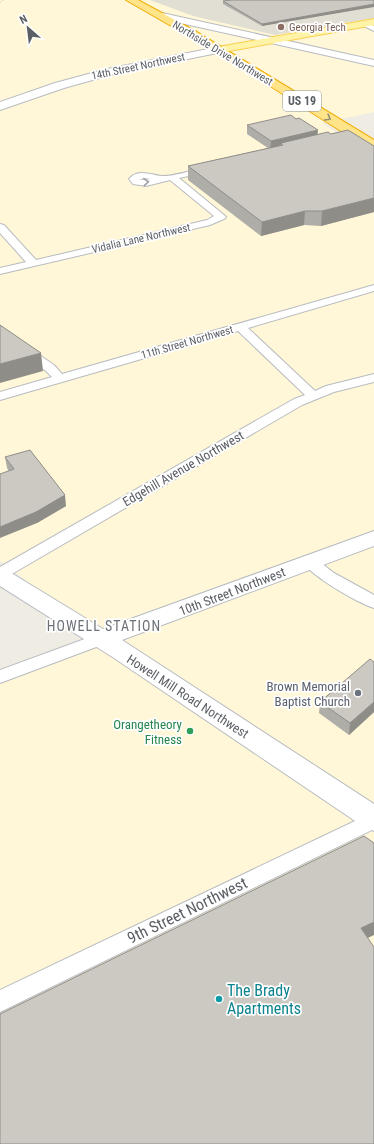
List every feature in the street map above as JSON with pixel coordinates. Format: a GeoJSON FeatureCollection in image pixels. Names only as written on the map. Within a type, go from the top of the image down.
{"type":"FeatureCollection","features":[{"type":"Feature","properties":{"kind":"highway","name":"Northside Drive Northwest"},"geometry":{"type":"LineString","coordinates":[[131,0],[166,14]]}},
{"type":"Feature","properties":{"kind":"highway","name":"Northside Drive Northwest"},"geometry":{"type":"LineString","coordinates":[[145,0],[218,50],[351,136],[374,146]]}},
{"type":"Feature","properties":{"kind":"highway","name":"Northside Drive Northwest"},"geometry":{"type":"LineString","coordinates":[[189,21],[374,135]]}},
{"type":"Feature","properties":{"kind":"highway"},"geometry":{"type":"LineString","coordinates":[[351,136],[374,140]]}},
{"type":"Feature","properties":{"kind":"main road","name":"14th Street Northwest"},"geometry":{"type":"LineString","coordinates":[[218,50],[369,23]]}},
{"type":"Feature","properties":{"kind":"street"},"geometry":{"type":"LineString","coordinates":[[166,14],[189,21],[374,63]]}},
{"type":"Feature","properties":{"kind":"street"},"geometry":{"type":"LineString","coordinates":[[166,14],[240,30],[247,34]]}},
{"type":"Feature","properties":{"kind":"street"},"geometry":{"type":"LineString","coordinates":[[369,23],[374,29]]}},
{"type":"Feature","properties":{"kind":"street","name":"14th Street Northwest"},"geometry":{"type":"LineString","coordinates":[[0,106],[95,75],[143,64],[218,50]]}},
{"type":"Feature","properties":{"kind":"street","name":"Vidalia Lane Northwest"},"geometry":{"type":"LineString","coordinates":[[0,272],[210,222],[221,217],[167,178],[216,167]]}},
{"type":"Feature","properties":{"kind":"street"},"geometry":{"type":"LineString","coordinates":[[0,226],[34,263]]}},
{"type":"Feature","properties":{"kind":"street","name":"11th Street Northwest"},"geometry":{"type":"LineString","coordinates":[[0,396],[374,288]]}},
{"type":"Feature","properties":{"kind":"street"},"geometry":{"type":"LineString","coordinates":[[240,327],[313,395]]}},
{"type":"Feature","properties":{"kind":"street"},"geometry":{"type":"LineString","coordinates":[[0,334],[50,368],[60,379]]}},
{"type":"Feature","properties":{"kind":"street","name":"Edgehill Avenue Northwest"},"geometry":{"type":"LineString","coordinates":[[0,575],[154,484],[298,402],[313,395],[374,378]]}},
{"type":"Feature","properties":{"kind":"street","name":"10th Street Northwest"},"geometry":{"type":"LineString","coordinates":[[0,678],[374,538]]}},
{"type":"Feature","properties":{"kind":"street"},"geometry":{"type":"LineString","coordinates":[[310,562],[329,577],[374,602]]}},
{"type":"Feature","properties":{"kind":"street","name":"Howell Mill Road Northwest"},"geometry":{"type":"LineString","coordinates":[[0,575],[374,819]]}},
{"type":"Feature","properties":{"kind":"street","name":"9th Street Northwest"},"geometry":{"type":"LineString","coordinates":[[0,1001],[374,819]]}},
{"type":"Feature","properties":{"kind":"shaded area"},"geometry":{"type":"Polygon","coordinates":[[[0,0],[374,0],[374,112],[322,123],[374,157],[374,1144],[0,1144],[0,673],[100,636],[0,561],[0,0]]]}},
{"type":"Feature","properties":{"kind":"shaded area","name":"Georgia Tech"},"geometry":{"type":"Polygon","coordinates":[[[150,0],[374,0],[374,18],[275,35],[193,16],[150,0]]]}},
{"type":"Feature","properties":{"kind":"building"},"geometry":{"type":"Polygon","coordinates":[[[374,0],[374,4],[262,24],[223,1],[374,0]]]}},
{"type":"Feature","properties":{"kind":"building"},"geometry":{"type":"Polygon","coordinates":[[[291,115],[296,119],[299,118],[318,130],[271,141],[247,125],[291,115]]]}},
{"type":"Feature","properties":{"kind":"building"},"geometry":{"type":"Polygon","coordinates":[[[348,130],[374,146],[374,198],[322,211],[305,211],[262,222],[188,166],[283,145],[281,143],[328,132],[331,134],[348,130]]]}},
{"type":"Feature","properties":{"kind":"building"},"geometry":{"type":"Polygon","coordinates":[[[0,325],[41,353],[0,364],[0,325]]]}},
{"type":"Feature","properties":{"kind":"building"},"geometry":{"type":"Polygon","coordinates":[[[30,450],[65,495],[36,512],[0,527],[0,474],[14,469],[5,457],[30,450]]]}},
{"type":"Feature","properties":{"kind":"building","name":"Brown Memorial Baptist Church"},"geometry":{"type":"Polygon","coordinates":[[[370,659],[374,662],[374,702],[350,723],[320,702],[370,659]]]}},
{"type":"Feature","properties":{"kind":"building","name":"The Brady Apartments"},"geometry":{"type":"Polygon","coordinates":[[[364,836],[374,843],[374,922],[361,928],[374,947],[374,1144],[0,1144],[0,1014],[364,836]]]}},
{"type":"Feature","properties":{"kind":"railway"},"geometry":{"type":"LineString","coordinates":[[0,2],[4,0]]}},
{"type":"Feature","properties":{"kind":"place","name":"Georgia Tech"},"geometry":{"type":"Point","coordinates":[281,27]}},
{"type":"Feature","properties":{"kind":"place","name":"Brown Memorial Baptist Church"},"geometry":{"type":"Point","coordinates":[358,693]}},
{"type":"Feature","properties":{"kind":"place","name":"Orangetheory Fitness"},"geometry":{"type":"Point","coordinates":[190,731]}},
{"type":"Feature","properties":{"kind":"place","name":"The Brady Apartments"},"geometry":{"type":"Point","coordinates":[219,999]}},
{"type":"Feature","properties":{"kind":"district","name":"HOWELL STATION"},"geometry":{"type":"Point","coordinates":[104,626]}}]}
